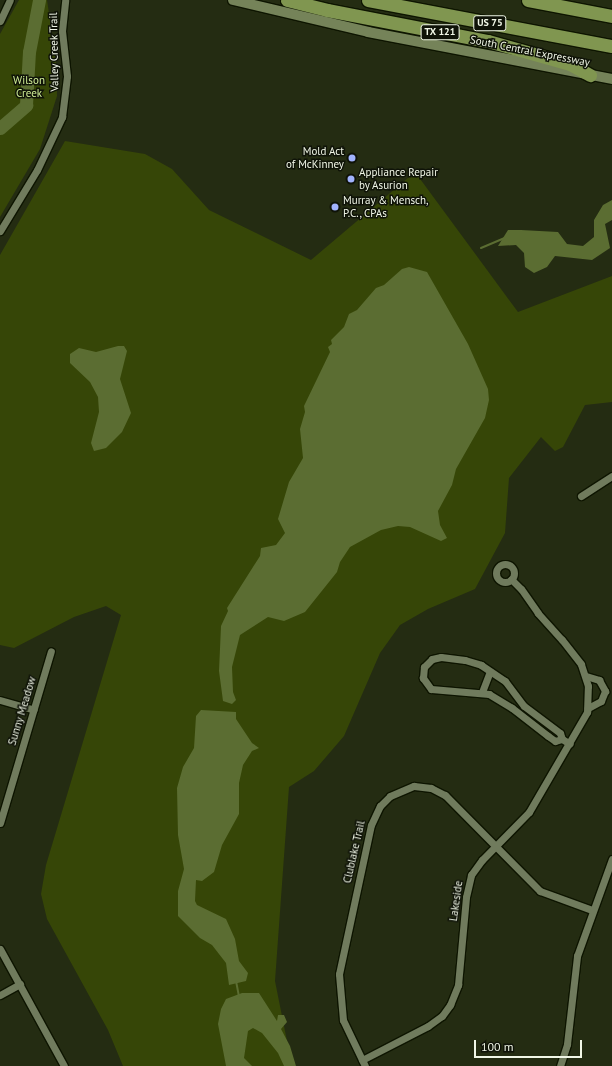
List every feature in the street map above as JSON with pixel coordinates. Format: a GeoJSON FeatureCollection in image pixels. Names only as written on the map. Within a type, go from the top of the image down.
{"type":"FeatureCollection","features":[{"type":"Feature","properties":{"kind":"highway","name":"TX 121"},"geometry":{"type":"LineString","coordinates":[[287,0],[327,10],[488,41],[570,64],[590,75]]}},
{"type":"Feature","properties":{"kind":"highway","name":"US 75"},"geometry":{"type":"LineString","coordinates":[[368,0],[612,46]]}},
{"type":"Feature","properties":{"kind":"highway"},"geometry":{"type":"LineString","coordinates":[[528,0],[612,16]]}},
{"type":"Feature","properties":{"kind":"main road","name":"South Central Expressway"},"geometry":{"type":"LineString","coordinates":[[233,0],[368,32],[612,79]]}},
{"type":"Feature","properties":{"kind":"street"},"geometry":{"type":"LineString","coordinates":[[0,20],[10,0]]}},
{"type":"Feature","properties":{"kind":"street","name":"Valley Creek Trail"},"geometry":{"type":"LineString","coordinates":[[0,231],[38,170],[62,117],[67,76],[62,31],[65,0]]}},
{"type":"Feature","properties":{"kind":"street"},"geometry":{"type":"LineString","coordinates":[[581,496],[612,476]]}},
{"type":"Feature","properties":{"kind":"street","name":"Lakeside"},"geometry":{"type":"LineString","coordinates":[[364,1063],[428,1026],[442,1016],[450,1005],[460,977],[468,886],[478,864],[529,812],[570,744],[588,708],[586,676],[571,650],[511,580]]}},
{"type":"Feature","properties":{"kind":"street","name":"Sunny Meadow"},"geometry":{"type":"LineString","coordinates":[[0,823],[2,809],[34,710],[51,651]]}},
{"type":"Feature","properties":{"kind":"street"},"geometry":{"type":"LineString","coordinates":[[562,739],[560,732],[524,706],[508,684],[490,671],[470,661],[440,657],[432,660],[424,667],[424,681],[432,689],[482,692],[508,705],[555,740],[562,739],[570,744]]}},
{"type":"Feature","properties":{"kind":"street"},"geometry":{"type":"LineString","coordinates":[[482,692],[490,671]]}},
{"type":"Feature","properties":{"kind":"street","name":"Lakeside"},"geometry":{"type":"LineString","coordinates":[[586,676],[599,680],[605,692],[601,701],[588,708]]}},
{"type":"Feature","properties":{"kind":"street"},"geometry":{"type":"LineString","coordinates":[[0,700],[34,710]]}},
{"type":"Feature","properties":{"kind":"street","name":"Clublake Trail"},"geometry":{"type":"LineString","coordinates":[[364,1063],[343,1020],[339,974],[376,812],[390,796],[403,789],[414,786],[430,788],[449,798],[543,894],[592,910]]}},
{"type":"Feature","properties":{"kind":"street"},"geometry":{"type":"LineString","coordinates":[[560,1066],[567,1044],[575,965],[592,910],[612,859]]}},
{"type":"Feature","properties":{"kind":"street"},"geometry":{"type":"LineString","coordinates":[[0,949],[64,1066]]}},
{"type":"Feature","properties":{"kind":"street"},"geometry":{"type":"LineString","coordinates":[[0,995],[20,984]]}},
{"type":"Feature","properties":{"kind":"green space","name":"Wilson Creek"},"geometry":{"type":"Polygon","coordinates":[[[19,0],[47,0],[56,61],[57,96],[40,149],[0,217],[0,34],[19,0]]]}},
{"type":"Feature","properties":{"kind":"green space"},"geometry":{"type":"Polygon","coordinates":[[[65,141],[145,154],[172,169],[209,210],[311,260],[415,172],[518,312],[612,276],[612,402],[585,405],[563,447],[555,451],[541,437],[509,478],[505,533],[475,589],[428,609],[400,625],[380,653],[344,736],[314,771],[289,787],[275,981],[292,1066],[123,1066],[108,1030],[47,919],[41,894],[46,865],[121,615],[106,606],[74,617],[14,648],[0,645],[0,255],[65,141]]]}},
{"type":"Feature","properties":{"kind":"shaded area"},"geometry":{"type":"Polygon","coordinates":[[[612,200],[612,220],[605,224],[610,248],[592,260],[555,256],[547,267],[534,273],[525,267],[524,253],[516,245],[498,246],[508,230],[521,230],[558,232],[567,244],[583,246],[594,237],[594,220],[603,205],[612,200]]]}},
{"type":"Feature","properties":{"kind":"shaded area"},"geometry":{"type":"Polygon","coordinates":[[[409,267],[427,272],[468,344],[488,389],[489,400],[485,418],[456,469],[452,485],[438,511],[440,525],[447,538],[441,541],[410,527],[398,526],[381,530],[350,547],[340,562],[337,572],[305,612],[284,621],[268,617],[240,635],[232,667],[233,692],[236,700],[232,704],[223,701],[219,671],[221,626],[228,611],[227,608],[260,556],[261,548],[276,545],[285,533],[278,519],[289,482],[303,458],[300,429],[305,412],[304,406],[330,352],[328,347],[332,344],[331,340],[344,327],[349,314],[357,310],[376,288],[384,285],[402,269],[409,267]]]}},
{"type":"Feature","properties":{"kind":"shaded area"},"geometry":{"type":"Polygon","coordinates":[[[118,346],[124,346],[127,351],[120,379],[131,413],[122,432],[106,448],[94,451],[91,443],[99,412],[98,397],[90,382],[70,363],[70,354],[79,348],[96,352],[118,346]]]}},
{"type":"Feature","properties":{"kind":"shaded area"},"geometry":{"type":"Polygon","coordinates":[[[201,710],[236,712],[236,719],[252,743],[259,748],[252,751],[243,765],[239,783],[239,814],[222,845],[214,872],[202,881],[196,880],[195,901],[197,905],[226,919],[235,939],[239,961],[248,973],[246,981],[229,985],[226,963],[212,945],[200,938],[178,916],[178,891],[184,869],[178,835],[177,788],[183,767],[194,748],[196,716],[201,710]]]}},
{"type":"Feature","properties":{"kind":"shaded area"},"geometry":{"type":"Polygon","coordinates":[[[242,993],[259,993],[277,1021],[278,1015],[284,1015],[287,1022],[281,1029],[290,1046],[296,1066],[284,1066],[278,1053],[262,1033],[253,1028],[248,1031],[244,1058],[252,1066],[226,1066],[218,1024],[221,1009],[226,999],[242,993]]]}},
{"type":"Feature","properties":{"kind":"waterway","name":"Wilson Creek"},"geometry":{"type":"LineString","coordinates":[[0,128],[26,105],[29,52],[39,0]]}},
{"type":"Feature","properties":{"kind":"waterway"},"geometry":{"type":"LineString","coordinates":[[481,248],[504,238]]}},
{"type":"Feature","properties":{"kind":"waterway"},"geometry":{"type":"LineString","coordinates":[[236,981],[239,996]]}},
{"type":"Feature","properties":{"kind":"place","name":"Mold Act of McKinney"},"geometry":{"type":"Point","coordinates":[352,158]}},
{"type":"Feature","properties":{"kind":"place","name":"Appliance Repair by Asurion"},"geometry":{"type":"Point","coordinates":[351,179]}},
{"type":"Feature","properties":{"kind":"place","name":"Murray & Mensch, P.C., CPAs"},"geometry":{"type":"Point","coordinates":[335,207]}}]}
